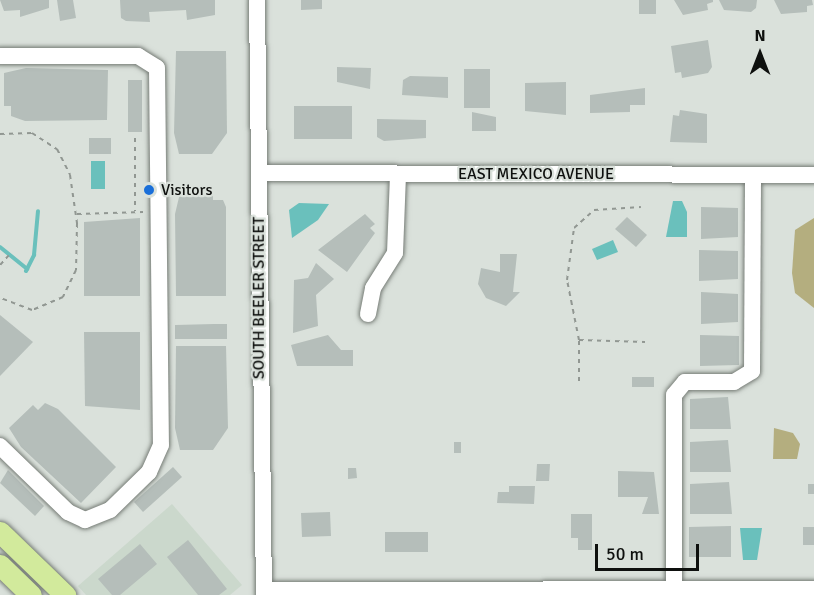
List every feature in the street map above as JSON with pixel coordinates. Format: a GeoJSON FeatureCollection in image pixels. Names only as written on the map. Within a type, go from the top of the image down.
{"type":"FeatureCollection","features":[{"type":"Feature","properties":{"kind":"main road"},"geometry":{"type":"LineString","coordinates":[[0,532],[65,595]]}},
{"type":"Feature","properties":{"kind":"main road"},"geometry":{"type":"LineString","coordinates":[[0,565],[31,595]]}},
{"type":"Feature","properties":{"kind":"street","name":"SOUTH BEELER STREET"},"geometry":{"type":"LineString","coordinates":[[257,0],[264,592]]}},
{"type":"Feature","properties":{"kind":"street"},"geometry":{"type":"LineString","coordinates":[[0,56],[138,56],[157,68],[161,445],[152,470],[110,510],[85,520],[66,510],[0,446]]}},
{"type":"Feature","properties":{"kind":"street","name":"EAST MEXICO AVENUE"},"geometry":{"type":"LineString","coordinates":[[259,173],[814,175]]}},
{"type":"Feature","properties":{"kind":"street"},"geometry":{"type":"LineString","coordinates":[[368,314],[373,288],[395,253],[398,174]]}},
{"type":"Feature","properties":{"kind":"street"},"geometry":{"type":"LineString","coordinates":[[674,589],[674,395],[685,382],[734,382],[752,371],[753,175]]}},
{"type":"Feature","properties":{"kind":"street"},"geometry":{"type":"LineString","coordinates":[[264,592],[814,589]]}},
{"type":"Feature","properties":{"kind":"path"},"geometry":{"type":"LineString","coordinates":[[0,134],[26,132],[53,144],[70,175],[77,214],[76,270],[65,294],[32,310],[0,298]]}},
{"type":"Feature","properties":{"kind":"path"},"geometry":{"type":"LineString","coordinates":[[77,214],[135,211],[135,138]]}},
{"type":"Feature","properties":{"kind":"path"},"geometry":{"type":"LineString","coordinates":[[579,381],[579,339],[567,280],[574,228],[594,210],[641,207]]}},
{"type":"Feature","properties":{"kind":"path"},"geometry":{"type":"LineString","coordinates":[[0,265],[9,255]]}},
{"type":"Feature","properties":{"kind":"path"},"geometry":{"type":"LineString","coordinates":[[579,339],[645,342]]}},
{"type":"Feature","properties":{"kind":"shaded area"},"geometry":{"type":"Polygon","coordinates":[[[814,218],[814,308],[795,293],[792,273],[795,230],[814,218]]]}},
{"type":"Feature","properties":{"kind":"shaded area"},"geometry":{"type":"Polygon","coordinates":[[[774,428],[793,433],[800,444],[797,459],[773,459],[774,428]]]}},
{"type":"Feature","properties":{"kind":"shaded area"},"geometry":{"type":"Polygon","coordinates":[[[172,504],[242,585],[230,595],[86,595],[78,586],[172,504]]]}},
{"type":"Feature","properties":{"kind":"water"},"geometry":{"type":"Polygon","coordinates":[[[91,161],[105,161],[105,189],[91,189],[91,161]]]}},
{"type":"Feature","properties":{"kind":"water"},"geometry":{"type":"Polygon","coordinates":[[[673,201],[682,201],[687,212],[687,237],[666,237],[673,201]]]}},
{"type":"Feature","properties":{"kind":"water"},"geometry":{"type":"Polygon","coordinates":[[[299,203],[329,204],[318,220],[292,238],[289,210],[299,203]]]}},
{"type":"Feature","properties":{"kind":"water"},"geometry":{"type":"Polygon","coordinates":[[[613,240],[618,252],[597,260],[592,249],[613,240]]]}},
{"type":"Feature","properties":{"kind":"water"},"geometry":{"type":"Polygon","coordinates":[[[740,528],[762,528],[757,560],[743,560],[740,528]]]}},
{"type":"Feature","properties":{"kind":"building"},"geometry":{"type":"Polygon","coordinates":[[[0,0],[49,0],[49,8],[20,17],[20,10],[4,11],[0,0]]]}},
{"type":"Feature","properties":{"kind":"building"},"geometry":{"type":"Polygon","coordinates":[[[57,0],[73,0],[76,18],[60,21],[57,0]]]}},
{"type":"Feature","properties":{"kind":"building"},"geometry":{"type":"Polygon","coordinates":[[[120,0],[215,0],[215,15],[187,20],[186,10],[149,12],[150,22],[126,21],[121,18],[120,0]]]}},
{"type":"Feature","properties":{"kind":"building"},"geometry":{"type":"Polygon","coordinates":[[[301,0],[322,0],[322,9],[301,10],[301,0]]]}},
{"type":"Feature","properties":{"kind":"building"},"geometry":{"type":"Polygon","coordinates":[[[639,0],[656,0],[656,14],[639,14],[639,0]]]}},
{"type":"Feature","properties":{"kind":"building"},"geometry":{"type":"Polygon","coordinates":[[[674,0],[713,0],[713,2],[707,4],[708,10],[683,15],[674,0]]]}},
{"type":"Feature","properties":{"kind":"building"},"geometry":{"type":"Polygon","coordinates":[[[719,0],[757,0],[756,8],[751,12],[724,10],[719,0]]]}},
{"type":"Feature","properties":{"kind":"building"},"geometry":{"type":"Polygon","coordinates":[[[774,0],[812,0],[813,5],[807,6],[807,12],[781,14],[774,0]]]}},
{"type":"Feature","properties":{"kind":"building"},"geometry":{"type":"Polygon","coordinates":[[[708,40],[712,67],[708,73],[682,78],[681,72],[675,73],[671,46],[708,40]]]}},
{"type":"Feature","properties":{"kind":"building"},"geometry":{"type":"Polygon","coordinates":[[[176,51],[226,51],[227,133],[212,154],[179,154],[174,133],[176,51]]]}},
{"type":"Feature","properties":{"kind":"building"},"geometry":{"type":"Polygon","coordinates":[[[337,67],[371,68],[370,89],[337,82],[337,67]]]}},
{"type":"Feature","properties":{"kind":"building"},"geometry":{"type":"Polygon","coordinates":[[[26,68],[108,70],[107,120],[25,121],[11,116],[11,106],[4,106],[4,73],[26,68]]]}},
{"type":"Feature","properties":{"kind":"building"},"geometry":{"type":"Polygon","coordinates":[[[464,69],[490,69],[490,108],[464,108],[464,69]]]}},
{"type":"Feature","properties":{"kind":"building"},"geometry":{"type":"Polygon","coordinates":[[[410,76],[448,77],[448,98],[402,95],[403,80],[410,76]]]}},
{"type":"Feature","properties":{"kind":"building"},"geometry":{"type":"Polygon","coordinates":[[[128,80],[142,80],[142,132],[128,132],[128,80]]]}},
{"type":"Feature","properties":{"kind":"building"},"geometry":{"type":"Polygon","coordinates":[[[566,82],[566,115],[525,111],[525,83],[566,82]]]}},
{"type":"Feature","properties":{"kind":"building"},"geometry":{"type":"Polygon","coordinates":[[[645,88],[645,105],[630,105],[630,112],[590,113],[590,95],[645,88]]]}},
{"type":"Feature","properties":{"kind":"building"},"geometry":{"type":"Polygon","coordinates":[[[294,106],[352,106],[352,139],[294,139],[294,106]]]}},
{"type":"Feature","properties":{"kind":"building"},"geometry":{"type":"Polygon","coordinates":[[[680,110],[707,114],[707,143],[670,142],[673,115],[679,116],[680,110]]]}},
{"type":"Feature","properties":{"kind":"building"},"geometry":{"type":"Polygon","coordinates":[[[472,112],[496,117],[496,131],[472,131],[472,112]]]}},
{"type":"Feature","properties":{"kind":"building"},"geometry":{"type":"Polygon","coordinates":[[[377,119],[426,120],[426,138],[384,141],[377,137],[377,119]]]}},
{"type":"Feature","properties":{"kind":"building"},"geometry":{"type":"Polygon","coordinates":[[[89,138],[111,138],[111,154],[89,154],[89,138]]]}},
{"type":"Feature","properties":{"kind":"building"},"geometry":{"type":"Polygon","coordinates":[[[180,193],[213,193],[213,200],[223,200],[226,207],[226,296],[176,296],[175,214],[180,193]]]}},
{"type":"Feature","properties":{"kind":"building"},"geometry":{"type":"Polygon","coordinates":[[[701,207],[738,208],[738,237],[701,239],[701,207]]]}},
{"type":"Feature","properties":{"kind":"building"},"geometry":{"type":"Polygon","coordinates":[[[365,214],[375,224],[370,228],[375,233],[347,272],[318,250],[365,214]]]}},
{"type":"Feature","properties":{"kind":"building"},"geometry":{"type":"Polygon","coordinates":[[[627,217],[647,235],[636,247],[615,229],[627,217]]]}},
{"type":"Feature","properties":{"kind":"building"},"geometry":{"type":"Polygon","coordinates":[[[140,218],[140,296],[84,296],[84,222],[140,218]]]}},
{"type":"Feature","properties":{"kind":"building"},"geometry":{"type":"Polygon","coordinates":[[[699,250],[738,251],[738,279],[699,281],[699,250]]]}},
{"type":"Feature","properties":{"kind":"building"},"geometry":{"type":"Polygon","coordinates":[[[500,254],[517,254],[513,292],[520,292],[506,306],[486,298],[478,284],[481,268],[500,272],[500,254]]]}},
{"type":"Feature","properties":{"kind":"building"},"geometry":{"type":"Polygon","coordinates":[[[316,263],[334,279],[316,295],[318,326],[293,333],[294,280],[308,278],[316,263]]]}},
{"type":"Feature","properties":{"kind":"building"},"geometry":{"type":"Polygon","coordinates":[[[701,292],[738,294],[738,322],[701,324],[701,292]]]}},
{"type":"Feature","properties":{"kind":"building"},"geometry":{"type":"Polygon","coordinates":[[[0,315],[33,342],[0,376],[0,315]]]}},
{"type":"Feature","properties":{"kind":"building"},"geometry":{"type":"Polygon","coordinates":[[[227,324],[227,339],[175,339],[175,325],[227,324]]]}},
{"type":"Feature","properties":{"kind":"building"},"geometry":{"type":"Polygon","coordinates":[[[84,332],[140,332],[140,410],[85,406],[84,332]]]}},
{"type":"Feature","properties":{"kind":"building"},"geometry":{"type":"Polygon","coordinates":[[[328,335],[341,350],[353,350],[353,366],[297,366],[291,345],[328,335]]]}},
{"type":"Feature","properties":{"kind":"building"},"geometry":{"type":"Polygon","coordinates":[[[700,335],[739,336],[739,365],[700,366],[700,335]]]}},
{"type":"Feature","properties":{"kind":"building"},"geometry":{"type":"Polygon","coordinates":[[[176,346],[226,346],[228,428],[213,450],[180,450],[175,428],[176,346]]]}},
{"type":"Feature","properties":{"kind":"building"},"geometry":{"type":"Polygon","coordinates":[[[632,377],[654,377],[654,387],[632,387],[632,377]]]}},
{"type":"Feature","properties":{"kind":"building"},"geometry":{"type":"Polygon","coordinates":[[[728,397],[731,429],[690,429],[690,399],[728,397]]]}},
{"type":"Feature","properties":{"kind":"building"},"geometry":{"type":"Polygon","coordinates":[[[45,403],[58,409],[116,467],[81,503],[21,447],[9,428],[33,405],[38,410],[45,403]]]}},
{"type":"Feature","properties":{"kind":"building"},"geometry":{"type":"Polygon","coordinates":[[[728,440],[731,472],[690,472],[690,442],[728,440]]]}},
{"type":"Feature","properties":{"kind":"building"},"geometry":{"type":"Polygon","coordinates":[[[454,442],[461,442],[461,453],[454,453],[454,442]]]}},
{"type":"Feature","properties":{"kind":"building"},"geometry":{"type":"Polygon","coordinates":[[[537,464],[550,464],[549,481],[536,481],[537,464]]]}},
{"type":"Feature","properties":{"kind":"building"},"geometry":{"type":"Polygon","coordinates":[[[173,467],[182,477],[143,512],[134,502],[173,467]]]}},
{"type":"Feature","properties":{"kind":"building"},"geometry":{"type":"Polygon","coordinates":[[[348,468],[356,468],[357,478],[348,479],[348,468]]]}},
{"type":"Feature","properties":{"kind":"building"},"geometry":{"type":"Polygon","coordinates":[[[8,470],[44,506],[35,516],[0,483],[8,470]]]}},
{"type":"Feature","properties":{"kind":"building"},"geometry":{"type":"Polygon","coordinates":[[[618,471],[654,472],[659,514],[642,514],[648,497],[618,497],[618,471]]]}},
{"type":"Feature","properties":{"kind":"building"},"geometry":{"type":"Polygon","coordinates":[[[729,482],[732,514],[690,514],[690,484],[729,482]]]}},
{"type":"Feature","properties":{"kind":"building"},"geometry":{"type":"Polygon","coordinates":[[[808,484],[814,484],[814,494],[808,494],[808,484]]]}},
{"type":"Feature","properties":{"kind":"building"},"geometry":{"type":"Polygon","coordinates":[[[509,486],[535,486],[534,504],[497,503],[498,492],[509,492],[509,486]]]}},
{"type":"Feature","properties":{"kind":"building"},"geometry":{"type":"Polygon","coordinates":[[[330,512],[331,536],[302,537],[301,513],[330,512]]]}},
{"type":"Feature","properties":{"kind":"building"},"geometry":{"type":"Polygon","coordinates":[[[571,514],[592,514],[592,550],[578,550],[578,538],[571,538],[571,514]]]}},
{"type":"Feature","properties":{"kind":"building"},"geometry":{"type":"Polygon","coordinates":[[[731,526],[731,557],[689,557],[689,527],[731,526]]]}},
{"type":"Feature","properties":{"kind":"building"},"geometry":{"type":"Polygon","coordinates":[[[803,527],[814,527],[814,545],[803,545],[803,527]]]}},
{"type":"Feature","properties":{"kind":"building"},"geometry":{"type":"Polygon","coordinates":[[[385,532],[428,532],[428,552],[385,552],[385,532]]]}},
{"type":"Feature","properties":{"kind":"building"},"geometry":{"type":"Polygon","coordinates":[[[188,540],[227,589],[219,595],[198,595],[167,557],[188,540]]]}},
{"type":"Feature","properties":{"kind":"building"},"geometry":{"type":"Polygon","coordinates":[[[140,544],[157,564],[120,595],[112,595],[98,579],[140,544]]]}},
{"type":"Feature","properties":{"kind":"waterway"},"geometry":{"type":"LineString","coordinates":[[26,271],[34,255],[38,211]]}},
{"type":"Feature","properties":{"kind":"waterway"},"geometry":{"type":"LineString","coordinates":[[0,247],[27,269]]}},
{"type":"Feature","properties":{"kind":"place","name":"Visitors"},"geometry":{"type":"Point","coordinates":[149,190]}}]}
